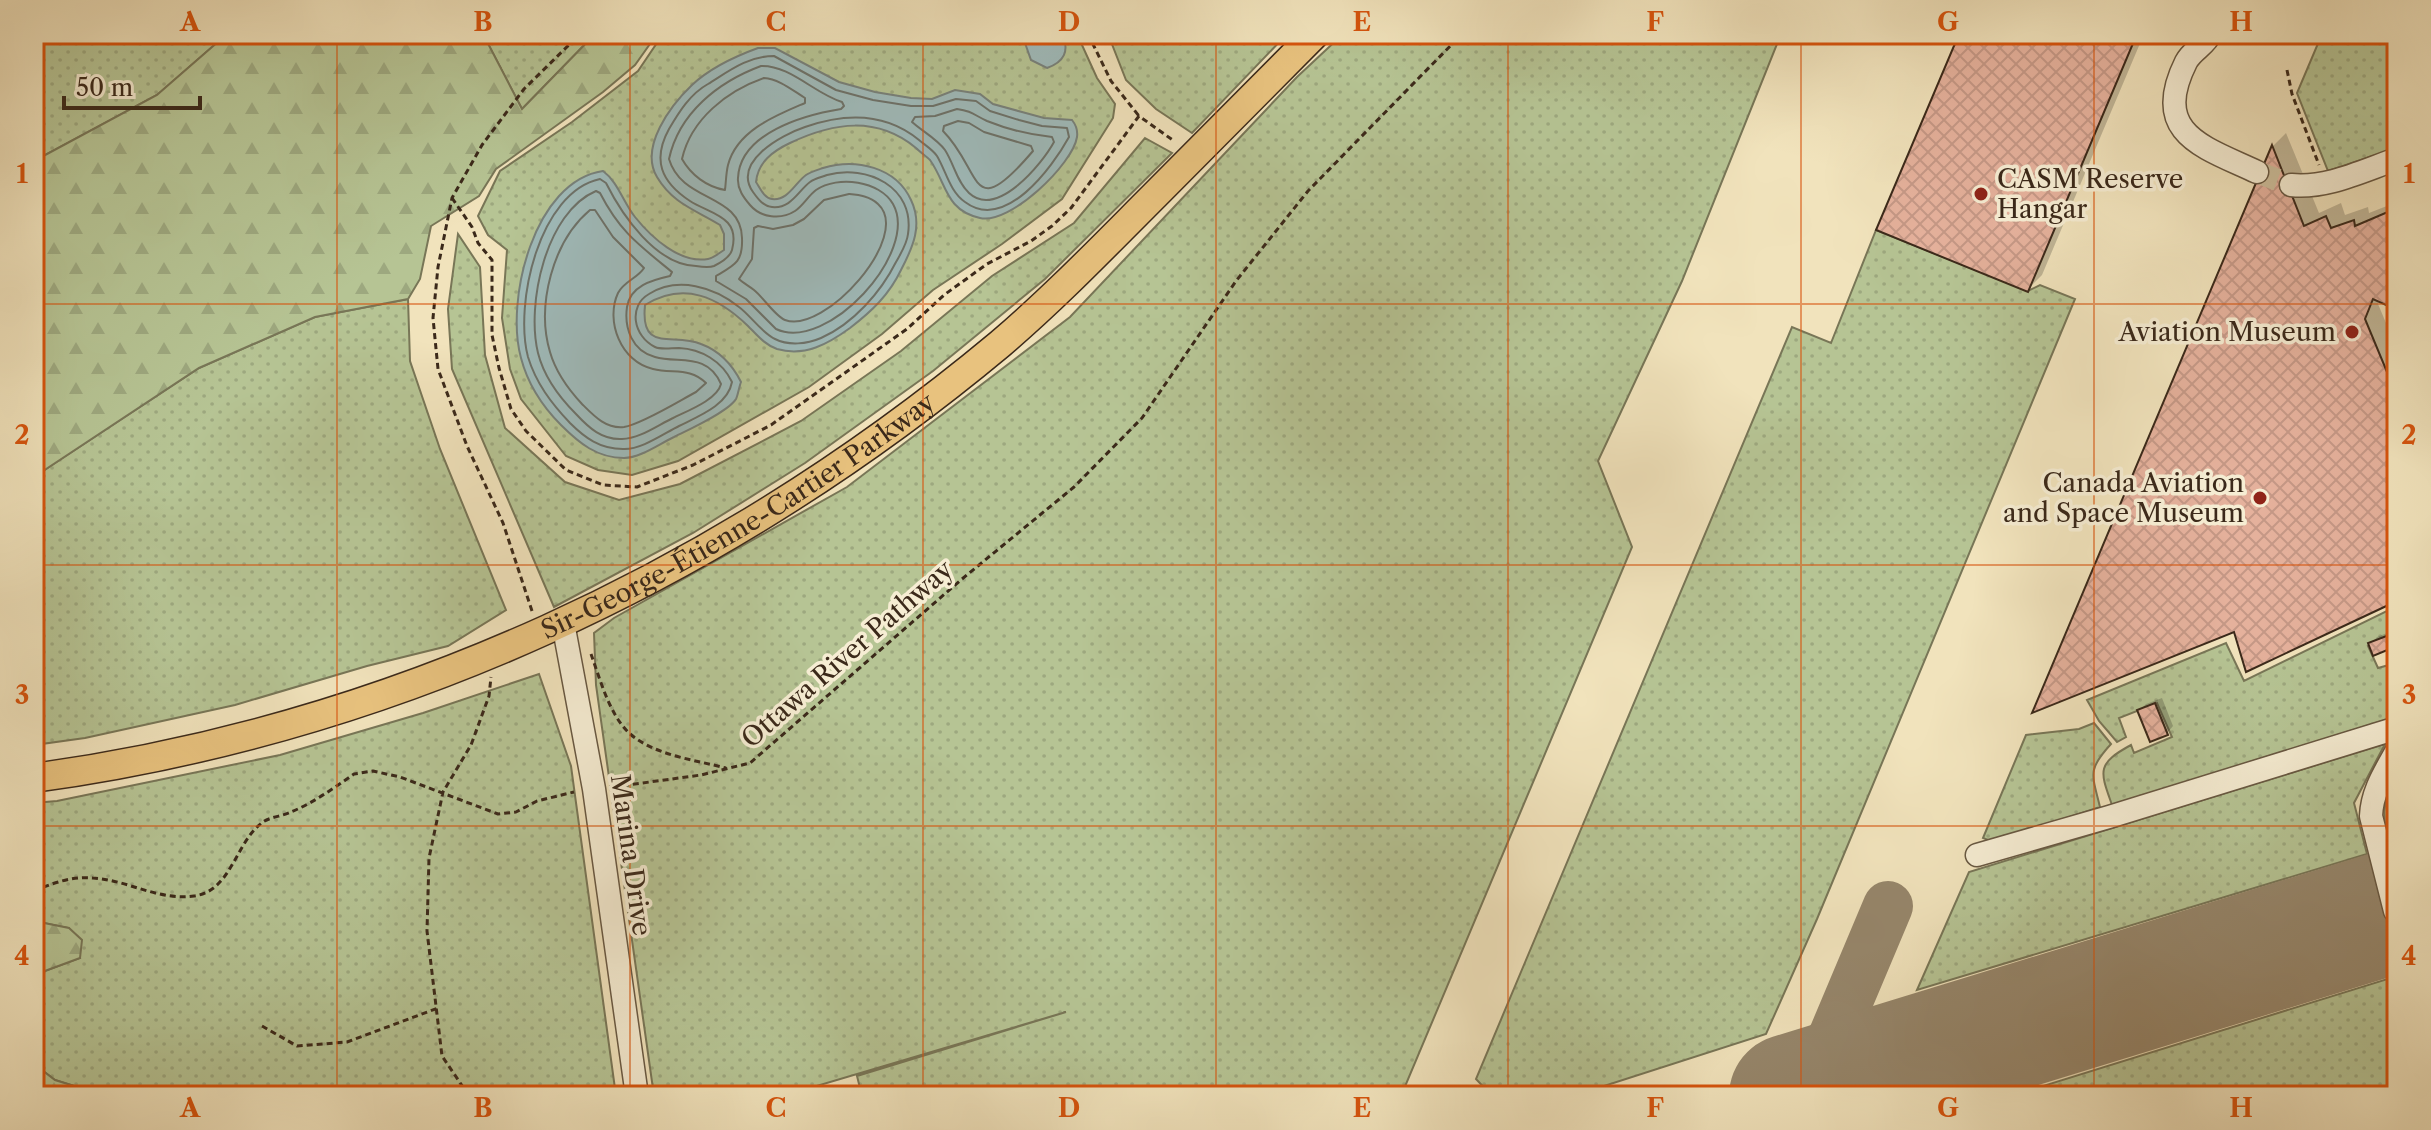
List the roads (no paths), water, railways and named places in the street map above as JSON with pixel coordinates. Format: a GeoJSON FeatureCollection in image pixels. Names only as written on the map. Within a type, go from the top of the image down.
{"type":"FeatureCollection","features":[{"type":"Feature","properties":{"kind":"main road","name":"Sir-George-Étienne-Cartier Parkway"},"geometry":{"type":"LineString","coordinates":[[34,778],[169,754],[246,735],[413,685],[551,628],[713,545],[866,447],[1003,342],[1104,246],[1310,38]]}},
{"type":"Feature","properties":{"kind":"street"},"geometry":{"type":"LineString","coordinates":[[2209,37],[2193,52],[2181,74],[2175,102],[2178,123],[2191,140],[2257,172]]}},
{"type":"Feature","properties":{"kind":"street"},"geometry":{"type":"LineString","coordinates":[[2291,185],[2326,183],[2397,159]]}},
{"type":"Feature","properties":{"kind":"street","name":"Marina Drive"},"geometry":{"type":"LineString","coordinates":[[551,628],[594,789],[637,1096]]}},
{"type":"Feature","properties":{"kind":"street"},"geometry":{"type":"LineString","coordinates":[[1977,855],[2397,728]]}},
{"type":"Feature","properties":{"kind":"street"},"geometry":{"type":"LineString","coordinates":[[2395,911],[2371,816],[2371,803],[2397,750]]}},
{"type":"Feature","properties":{"kind":"water"},"geometry":{"type":"Polygon","coordinates":[[[879,34],[938,34],[917,41],[884,39],[879,34]]]}},
{"type":"Feature","properties":{"kind":"water"},"geometry":{"type":"Polygon","coordinates":[[[1014,34],[1062,34],[1064,55],[1058,63],[1047,68],[1031,60],[1025,43],[1014,34]]]}},
{"type":"Feature","properties":{"kind":"water"},"geometry":{"type":"Polygon","coordinates":[[[758,48],[775,48],[839,82],[875,92],[932,99],[955,90],[980,94],[993,104],[1044,118],[1072,120],[1077,137],[1064,162],[1038,190],[1023,203],[993,218],[980,218],[960,209],[948,195],[930,160],[901,138],[886,131],[871,127],[839,127],[806,136],[778,150],[767,158],[757,175],[756,182],[769,198],[783,197],[806,175],[836,165],[874,168],[896,180],[915,209],[916,227],[909,253],[896,279],[879,302],[850,328],[825,344],[807,350],[787,351],[769,345],[725,307],[700,296],[673,294],[645,305],[645,320],[653,336],[701,344],[725,359],[741,382],[737,397],[717,415],[643,453],[624,458],[597,452],[575,438],[554,418],[536,394],[524,368],[517,334],[517,306],[530,246],[559,196],[579,180],[603,171],[613,181],[635,217],[667,247],[697,259],[710,258],[724,250],[724,234],[720,225],[670,194],[657,177],[652,165],[652,153],[667,115],[692,85],[723,64],[758,48]]]}},
{"type":"Feature","properties":{"kind":"tunnel"},"geometry":{"type":"LineString","coordinates":[[2257,172],[2291,185]]}},
{"type":"Feature","properties":{"kind":"place","name":"CASM Reserve Hangar"},"geometry":{"type":"Point","coordinates":[1981,194]}},
{"type":"Feature","properties":{"kind":"place","name":"Aviation Museum"},"geometry":{"type":"Point","coordinates":[2352,332]}},
{"type":"Feature","properties":{"kind":"place","name":"Canada Aviation and Space Museum"},"geometry":{"type":"Point","coordinates":[2260,498]}}]}
